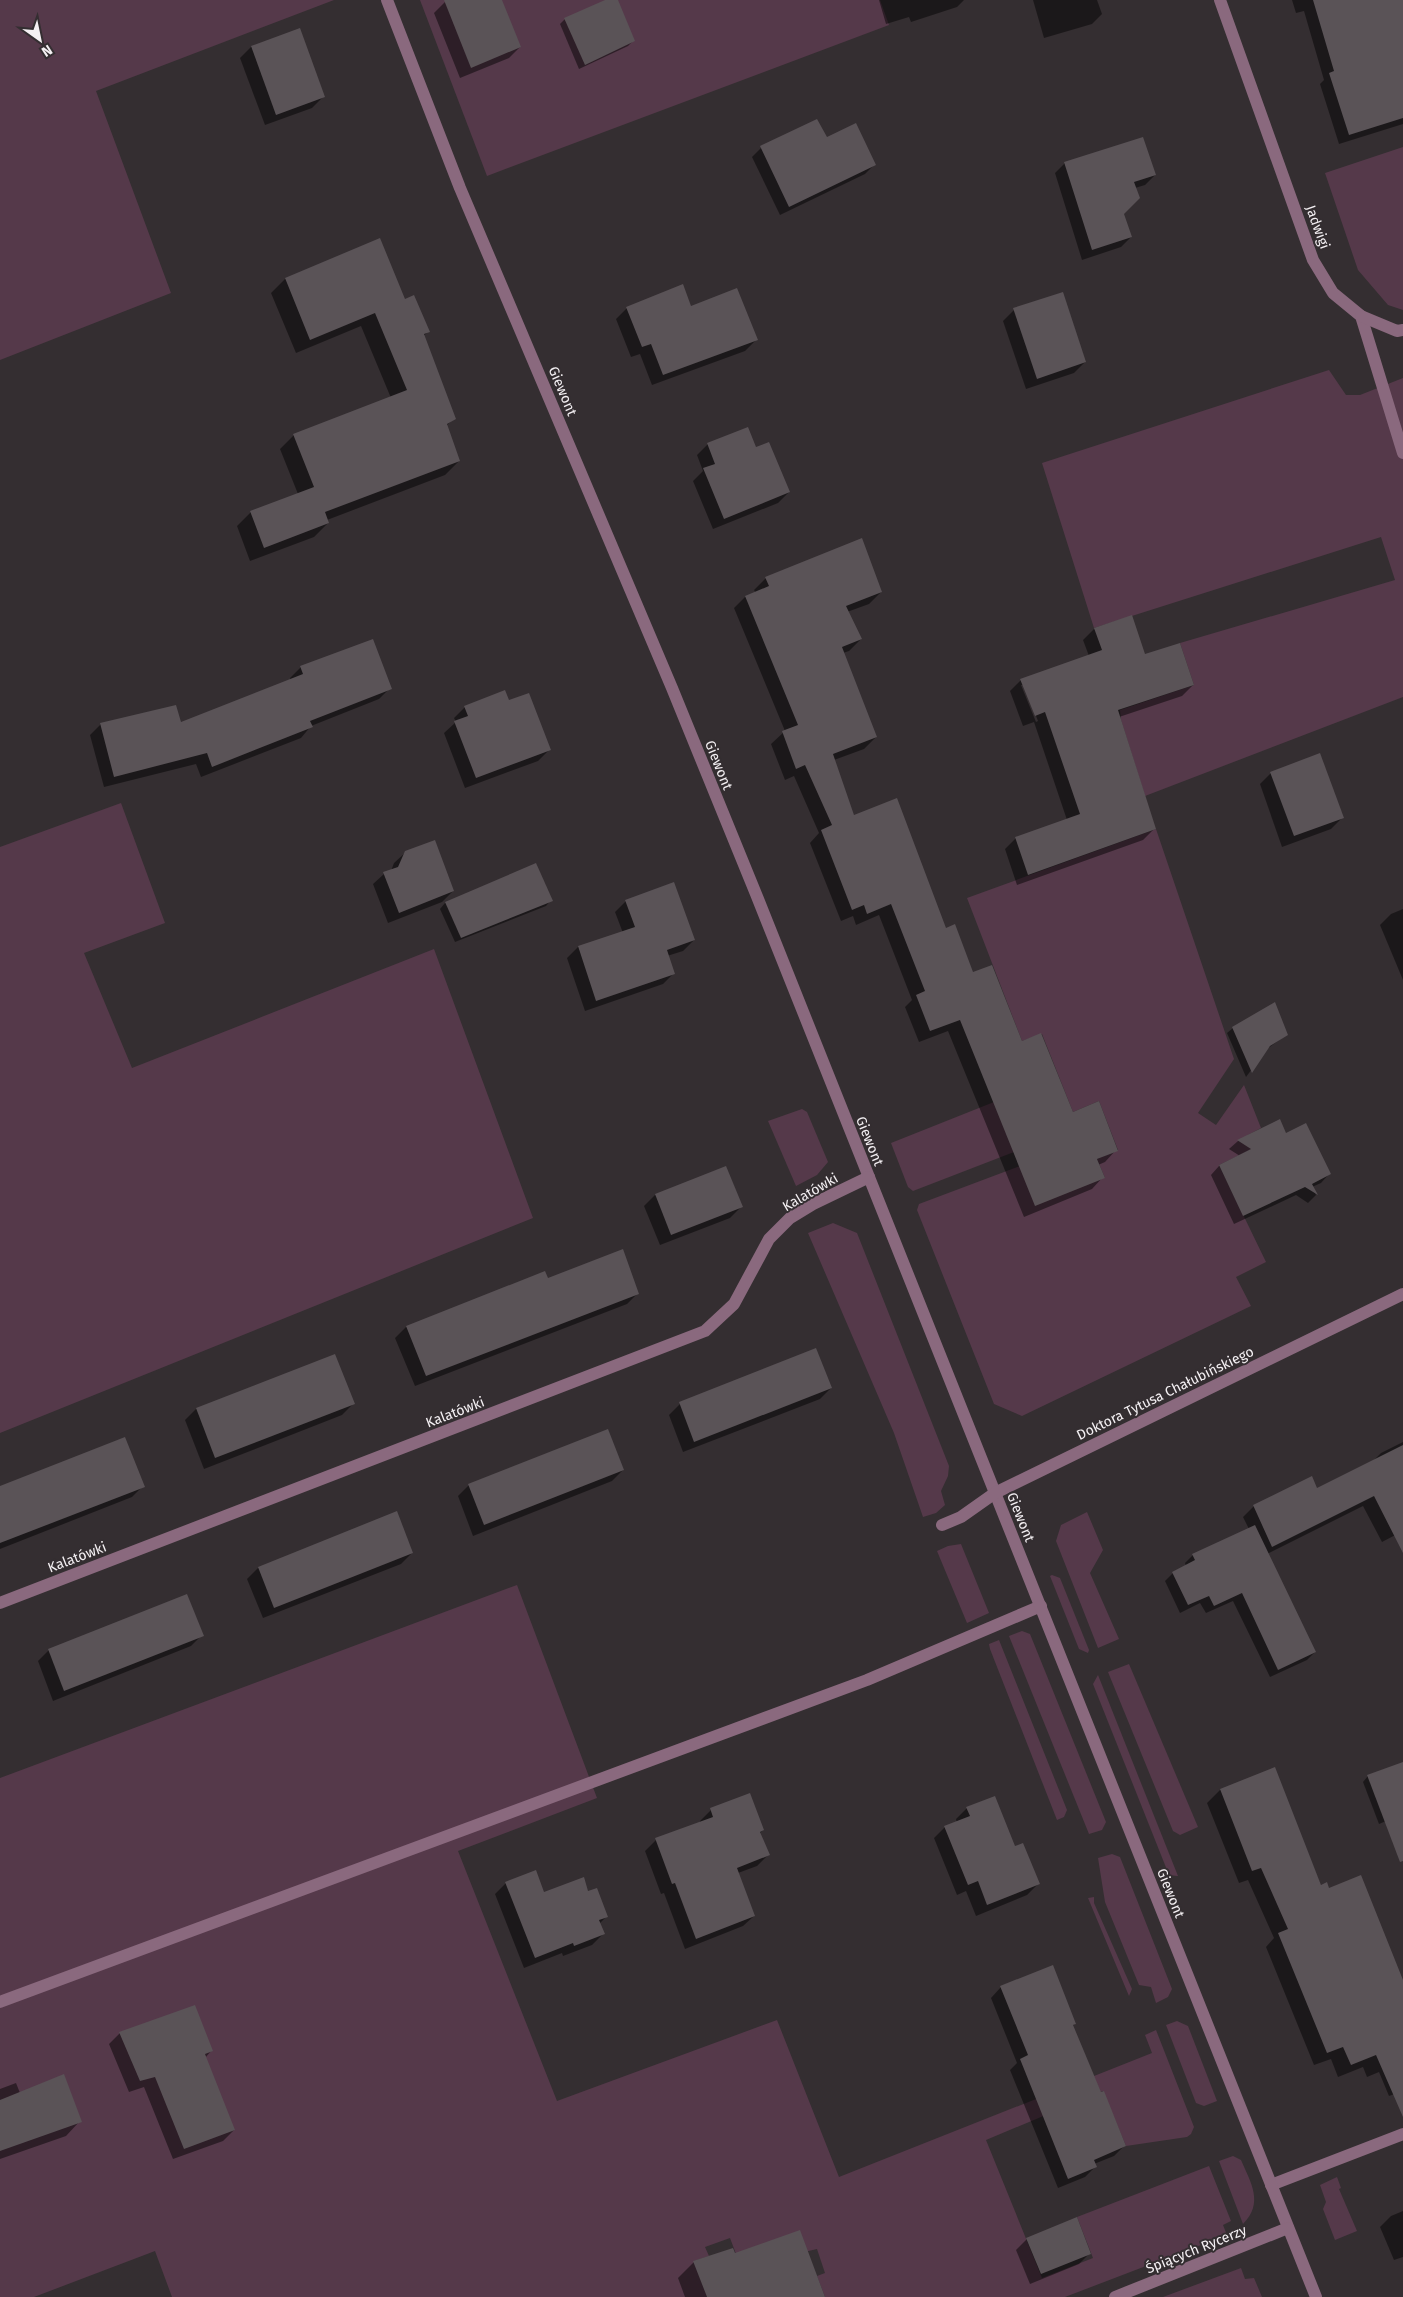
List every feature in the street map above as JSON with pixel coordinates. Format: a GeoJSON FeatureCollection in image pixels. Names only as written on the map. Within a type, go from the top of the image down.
{"type":"FeatureCollection","features":[{"type":"Feature","properties":{"kind":"street","name":"Giewont"},"geometry":{"type":"LineString","coordinates":[[387,0],[460,188],[675,696],[1041,1606],[1316,2297]]}},
{"type":"Feature","properties":{"kind":"street","name":"Jadwigi"},"geometry":{"type":"LineString","coordinates":[[1220,0],[1313,260],[1333,293],[1361,316],[1396,331],[1403,330]]}},
{"type":"Feature","properties":{"kind":"street"},"geometry":{"type":"LineString","coordinates":[[1361,316],[1403,453]]}},
{"type":"Feature","properties":{"kind":"street","name":"Kalatówki"},"geometry":{"type":"LineString","coordinates":[[0,1604],[705,1331],[734,1304],[769,1239],[790,1218],[813,1204],[869,1177]]}},
{"type":"Feature","properties":{"kind":"street","name":"Doktora Tytusa Chałubińskiego"},"geometry":{"type":"LineString","coordinates":[[942,1524],[961,1517],[995,1493],[1403,1294]]}},
{"type":"Feature","properties":{"kind":"street"},"geometry":{"type":"LineString","coordinates":[[0,2002],[867,1680],[1041,1606]]}},
{"type":"Feature","properties":{"kind":"street"},"geometry":{"type":"LineString","coordinates":[[1271,2185],[1403,2134]]}},
{"type":"Feature","properties":{"kind":"street","name":"Śpiących Rycerzy"},"geometry":{"type":"LineString","coordinates":[[1115,2297],[1288,2228]]}},
{"type":"Feature","properties":{"kind":"shaded area"},"geometry":{"type":"Polygon","coordinates":[[[0,0],[334,0],[96,91],[171,293],[0,360],[0,0]]]}},
{"type":"Feature","properties":{"kind":"shaded area"},"geometry":{"type":"Polygon","coordinates":[[[420,0],[880,0],[889,25],[487,176],[420,0]]]}},
{"type":"Feature","properties":{"kind":"shaded area"},"geometry":{"type":"Polygon","coordinates":[[[1403,147],[1403,310],[1388,305],[1358,270],[1325,173],[1403,147]]]}},
{"type":"Feature","properties":{"kind":"shaded area"},"geometry":{"type":"Polygon","coordinates":[[[1329,370],[1346,395],[1360,395],[1403,378],[1403,697],[1145,796],[1121,720],[1120,710],[1194,685],[1180,643],[1395,580],[1381,537],[1094,628],[1042,463],[1329,370]]]}},
{"type":"Feature","properties":{"kind":"shaded area"},"geometry":{"type":"Polygon","coordinates":[[[121,803],[165,923],[84,953],[132,1068],[434,949],[533,1218],[0,1433],[0,847],[121,803]]]}},
{"type":"Feature","properties":{"kind":"shaded area"},"geometry":{"type":"Polygon","coordinates":[[[1156,829],[1234,1059],[1198,1113],[1216,1125],[1244,1085],[1261,1128],[1248,1135],[1254,1148],[1219,1165],[1266,1262],[1236,1277],[1251,1306],[1022,1416],[994,1404],[917,1210],[919,1204],[1020,1166],[1105,1178],[1097,1159],[1118,1150],[1099,1101],[1073,1112],[1042,1034],[1022,1041],[967,898],[1156,829]]]}},
{"type":"Feature","properties":{"kind":"shaded area"},"geometry":{"type":"Polygon","coordinates":[[[994,1102],[1014,1152],[913,1191],[908,1187],[891,1143],[994,1102]]]}},
{"type":"Feature","properties":{"kind":"shaded area"},"geometry":{"type":"Polygon","coordinates":[[[802,1109],[807,1112],[828,1162],[817,1175],[796,1186],[768,1121],[802,1109]]]}},
{"type":"Feature","properties":{"kind":"shaded area"},"geometry":{"type":"Polygon","coordinates":[[[833,1223],[857,1233],[949,1466],[948,1476],[941,1491],[945,1505],[936,1513],[923,1517],[894,1433],[808,1233],[833,1223]]]}},
{"type":"Feature","properties":{"kind":"shaded area"},"geometry":{"type":"Polygon","coordinates":[[[1087,1512],[1103,1550],[1090,1573],[1119,1639],[1098,1648],[1056,1541],[1061,1525],[1087,1512]]]}},
{"type":"Feature","properties":{"kind":"shaded area"},"geometry":{"type":"Polygon","coordinates":[[[961,1544],[989,1613],[967,1623],[937,1551],[948,1546],[961,1544]]]}},
{"type":"Feature","properties":{"kind":"shaded area"},"geometry":{"type":"Polygon","coordinates":[[[1050,1576],[1060,1578],[1089,1650],[1088,1653],[1079,1649],[1050,1576]]]}},
{"type":"Feature","properties":{"kind":"shaded area"},"geometry":{"type":"Polygon","coordinates":[[[517,1585],[597,1798],[458,1851],[557,2101],[777,2020],[839,2177],[1152,2053],[1145,2035],[1156,2030],[1194,2127],[1191,2134],[1187,2137],[1126,2146],[1103,2091],[986,2140],[1042,2278],[1093,2258],[1077,2217],[1209,2166],[1231,2221],[1223,2225],[1227,2235],[1065,2297],[825,2297],[817,2276],[825,2273],[817,2249],[741,2267],[730,2238],[705,2247],[709,2256],[694,2261],[707,2297],[172,2297],[155,2251],[34,2297],[0,2297],[0,1778],[517,1585]]]}},
{"type":"Feature","properties":{"kind":"shaded area"},"geometry":{"type":"Polygon","coordinates":[[[1022,1631],[1030,1634],[1106,1822],[1102,1830],[1089,1834],[1009,1636],[1022,1631]]]}},
{"type":"Feature","properties":{"kind":"shaded area"},"geometry":{"type":"Polygon","coordinates":[[[999,1640],[1067,1810],[1064,1817],[1057,1820],[990,1649],[989,1644],[999,1640]]]}},
{"type":"Feature","properties":{"kind":"shaded area"},"geometry":{"type":"Polygon","coordinates":[[[1129,1664],[1198,1827],[1180,1835],[1173,1831],[1108,1672],[1129,1664]]]}},
{"type":"Feature","properties":{"kind":"shaded area"},"geometry":{"type":"Polygon","coordinates":[[[1098,1675],[1178,1876],[1169,1875],[1093,1684],[1098,1675]]]}},
{"type":"Feature","properties":{"kind":"shaded area"},"geometry":{"type":"Polygon","coordinates":[[[1112,1854],[1120,1857],[1172,1989],[1168,1997],[1156,2003],[1151,1987],[1139,1985],[1105,1902],[1098,1858],[1112,1854]]]}},
{"type":"Feature","properties":{"kind":"shaded area"},"geometry":{"type":"Polygon","coordinates":[[[1094,1897],[1094,1903],[1132,1989],[1129,1996],[1088,1898],[1094,1897]]]}},
{"type":"Feature","properties":{"kind":"shaded area"},"geometry":{"type":"Polygon","coordinates":[[[1177,2021],[1188,2026],[1217,2101],[1204,2106],[1196,2103],[1166,2025],[1177,2021]]]}},
{"type":"Feature","properties":{"kind":"shaded area"},"geometry":{"type":"Polygon","coordinates":[[[1233,2156],[1241,2160],[1254,2193],[1253,2208],[1243,2224],[1219,2161],[1233,2156]]]}},
{"type":"Feature","properties":{"kind":"shaded area"},"geometry":{"type":"Polygon","coordinates":[[[1337,2177],[1341,2188],[1339,2189],[1357,2231],[1335,2240],[1323,2209],[1326,2202],[1320,2185],[1337,2177]]]}},
{"type":"Feature","properties":{"kind":"shaded area"},"geometry":{"type":"Polygon","coordinates":[[[1241,2268],[1245,2279],[1254,2278],[1262,2297],[1163,2297],[1241,2268]]]}},
{"type":"Feature","properties":{"kind":"building"},"geometry":{"type":"Polygon","coordinates":[[[444,0],[502,0],[521,47],[471,68],[444,0]]]}},
{"type":"Feature","properties":{"kind":"building"},"geometry":{"type":"Polygon","coordinates":[[[605,0],[618,0],[635,41],[585,65],[564,18],[605,0]]]}},
{"type":"Feature","properties":{"kind":"building"},"geometry":{"type":"Polygon","coordinates":[[[1313,0],[1403,0],[1403,118],[1349,135],[1329,73],[1334,71],[1313,0]]]}},
{"type":"Feature","properties":{"kind":"building"},"geometry":{"type":"Polygon","coordinates":[[[300,28],[325,97],[276,115],[251,46],[300,28]]]}},
{"type":"Feature","properties":{"kind":"building"},"geometry":{"type":"Polygon","coordinates":[[[817,119],[827,137],[856,123],[876,165],[789,207],[760,146],[817,119]]]}},
{"type":"Feature","properties":{"kind":"building"},"geometry":{"type":"Polygon","coordinates":[[[1143,137],[1156,175],[1134,182],[1140,198],[1124,214],[1132,237],[1092,250],[1064,162],[1143,137]]]}},
{"type":"Feature","properties":{"kind":"building"},"geometry":{"type":"Polygon","coordinates":[[[380,238],[405,299],[414,295],[430,332],[424,334],[456,419],[447,424],[460,461],[325,512],[329,523],[264,548],[250,511],[314,487],[293,434],[407,390],[375,313],[310,340],[285,278],[380,238]]]}},
{"type":"Feature","properties":{"kind":"building"},"geometry":{"type":"Polygon","coordinates":[[[683,284],[691,306],[737,288],[758,340],[663,375],[651,344],[642,347],[626,307],[683,284]]]}},
{"type":"Feature","properties":{"kind":"building"},"geometry":{"type":"Polygon","coordinates":[[[1063,292],[1086,362],[1037,379],[1013,308],[1063,292]]]}},
{"type":"Feature","properties":{"kind":"building"},"geometry":{"type":"Polygon","coordinates":[[[748,427],[756,447],[769,442],[790,492],[724,519],[703,468],[715,464],[707,443],[748,427]]]}},
{"type":"Feature","properties":{"kind":"building"},"geometry":{"type":"Polygon","coordinates":[[[862,538],[882,592],[846,606],[862,639],[842,647],[877,737],[833,754],[854,815],[897,798],[946,928],[955,924],[973,972],[992,965],[1022,1041],[1041,1033],[1073,1112],[1099,1101],[1118,1151],[1097,1159],[1105,1178],[1035,1206],[960,1020],[930,1031],[916,995],[925,991],[891,904],[867,914],[864,905],[852,910],[821,830],[832,825],[805,765],[796,769],[782,731],[798,725],[745,596],[769,586],[765,577],[862,538]]]}},
{"type":"Feature","properties":{"kind":"building"},"geometry":{"type":"Polygon","coordinates":[[[1132,615],[1145,654],[1180,643],[1194,685],[1118,710],[1156,829],[1028,875],[1015,837],[1080,814],[1045,712],[1035,716],[1020,679],[1102,650],[1094,628],[1132,615]]]}},
{"type":"Feature","properties":{"kind":"building"},"geometry":{"type":"Polygon","coordinates":[[[373,639],[392,689],[310,721],[313,727],[212,767],[207,753],[114,777],[100,723],[176,705],[181,722],[303,674],[300,666],[373,639]]]}},
{"type":"Feature","properties":{"kind":"building"},"geometry":{"type":"Polygon","coordinates":[[[505,690],[509,700],[529,693],[551,750],[476,778],[454,721],[468,716],[464,706],[505,690]]]}},
{"type":"Feature","properties":{"kind":"building"},"geometry":{"type":"Polygon","coordinates":[[[1320,753],[1344,818],[1294,836],[1270,772],[1320,753]]]}},
{"type":"Feature","properties":{"kind":"building"},"geometry":{"type":"Polygon","coordinates":[[[435,840],[454,891],[399,913],[383,872],[398,867],[405,851],[435,840]]]}},
{"type":"Feature","properties":{"kind":"building"},"geometry":{"type":"Polygon","coordinates":[[[536,863],[553,901],[461,938],[445,902],[536,863]]]}},
{"type":"Feature","properties":{"kind":"building"},"geometry":{"type":"Polygon","coordinates":[[[674,882],[695,940],[667,950],[675,974],[596,1001],[578,946],[635,927],[625,900],[674,882]]]}},
{"type":"Feature","properties":{"kind":"building"},"geometry":{"type":"Polygon","coordinates":[[[1275,1002],[1288,1035],[1270,1046],[1252,1073],[1232,1027],[1275,1002]]]}},
{"type":"Feature","properties":{"kind":"building"},"geometry":{"type":"Polygon","coordinates":[[[1280,1119],[1286,1133],[1306,1123],[1331,1174],[1312,1184],[1318,1195],[1305,1187],[1243,1216],[1219,1165],[1251,1149],[1237,1140],[1280,1119]]]}},
{"type":"Feature","properties":{"kind":"building"},"geometry":{"type":"Polygon","coordinates":[[[726,1166],[743,1207],[671,1235],[655,1194],[726,1166]]]}},
{"type":"Feature","properties":{"kind":"building"},"geometry":{"type":"Polygon","coordinates":[[[623,1249],[639,1294],[426,1376],[406,1326],[545,1271],[548,1278],[623,1249]]]}},
{"type":"Feature","properties":{"kind":"building"},"geometry":{"type":"Polygon","coordinates":[[[816,1348],[832,1388],[694,1442],[679,1402],[816,1348]]]}},
{"type":"Feature","properties":{"kind":"building"},"geometry":{"type":"Polygon","coordinates":[[[335,1354],[355,1404],[215,1458],[196,1408],[335,1354]]]}},
{"type":"Feature","properties":{"kind":"building"},"geometry":{"type":"Polygon","coordinates":[[[608,1429],[624,1470],[484,1525],[468,1484],[608,1429]]]}},
{"type":"Feature","properties":{"kind":"building"},"geometry":{"type":"Polygon","coordinates":[[[125,1437],[145,1487],[0,1543],[0,1486],[125,1437]]]}},
{"type":"Feature","properties":{"kind":"building"},"geometry":{"type":"Polygon","coordinates":[[[1403,1445],[1403,1553],[1374,1496],[1272,1547],[1253,1505],[1312,1476],[1317,1488],[1403,1445]]]}},
{"type":"Feature","properties":{"kind":"building"},"geometry":{"type":"Polygon","coordinates":[[[397,1511],[413,1553],[274,1608],[258,1567],[397,1511]]]}},
{"type":"Feature","properties":{"kind":"building"},"geometry":{"type":"Polygon","coordinates":[[[1255,1525],[1316,1652],[1278,1670],[1242,1593],[1214,1606],[1209,1596],[1188,1605],[1172,1572],[1195,1560],[1192,1554],[1255,1525]]]}},
{"type":"Feature","properties":{"kind":"building"},"geometry":{"type":"Polygon","coordinates":[[[187,1594],[204,1636],[64,1691],[48,1649],[187,1594]]]}},
{"type":"Feature","properties":{"kind":"building"},"geometry":{"type":"Polygon","coordinates":[[[1403,1762],[1403,1861],[1400,1862],[1367,1775],[1403,1762]]]}},
{"type":"Feature","properties":{"kind":"building"},"geometry":{"type":"Polygon","coordinates":[[[1275,1767],[1321,1885],[1327,1882],[1329,1888],[1361,1875],[1403,1980],[1403,2117],[1376,2055],[1351,2065],[1343,2047],[1327,2053],[1278,1933],[1288,1929],[1261,1868],[1252,1871],[1220,1789],[1275,1767]]]}},
{"type":"Feature","properties":{"kind":"building"},"geometry":{"type":"Polygon","coordinates":[[[750,1793],[764,1830],[760,1832],[770,1855],[737,1868],[755,1916],[696,1939],[675,1883],[672,1884],[655,1838],[713,1817],[710,1808],[750,1793]]]}},
{"type":"Feature","properties":{"kind":"building"},"geometry":{"type":"Polygon","coordinates":[[[995,1796],[1015,1846],[1023,1843],[1040,1884],[987,1905],[978,1881],[968,1885],[944,1826],[970,1816],[966,1807],[995,1796]]]}},
{"type":"Feature","properties":{"kind":"building"},"geometry":{"type":"Polygon","coordinates":[[[536,1870],[544,1892],[584,1877],[588,1891],[597,1888],[608,1917],[599,1920],[605,1934],[574,1946],[573,1943],[535,1958],[505,1882],[536,1870]]]}},
{"type":"Feature","properties":{"kind":"building"},"geometry":{"type":"Polygon","coordinates":[[[1053,1965],[1076,2024],[1073,2025],[1101,2092],[1104,2091],[1126,2146],[1094,2160],[1097,2167],[1068,2179],[1020,2059],[1028,2055],[1000,1986],[1053,1965]]]}},
{"type":"Feature","properties":{"kind":"building"},"geometry":{"type":"Polygon","coordinates":[[[195,2005],[213,2051],[205,2054],[235,2130],[184,2149],[155,2077],[140,2081],[119,2032],[195,2005]]]}},
{"type":"Feature","properties":{"kind":"building"},"geometry":{"type":"Polygon","coordinates":[[[64,2074],[82,2122],[0,2151],[0,2100],[64,2074]]]}},
{"type":"Feature","properties":{"kind":"building"},"geometry":{"type":"Polygon","coordinates":[[[1077,2217],[1091,2254],[1041,2274],[1026,2238],[1077,2217]]]}},
{"type":"Feature","properties":{"kind":"building"},"geometry":{"type":"Polygon","coordinates":[[[800,2230],[825,2297],[707,2297],[693,2261],[733,2248],[735,2253],[800,2230]]]}}]}
